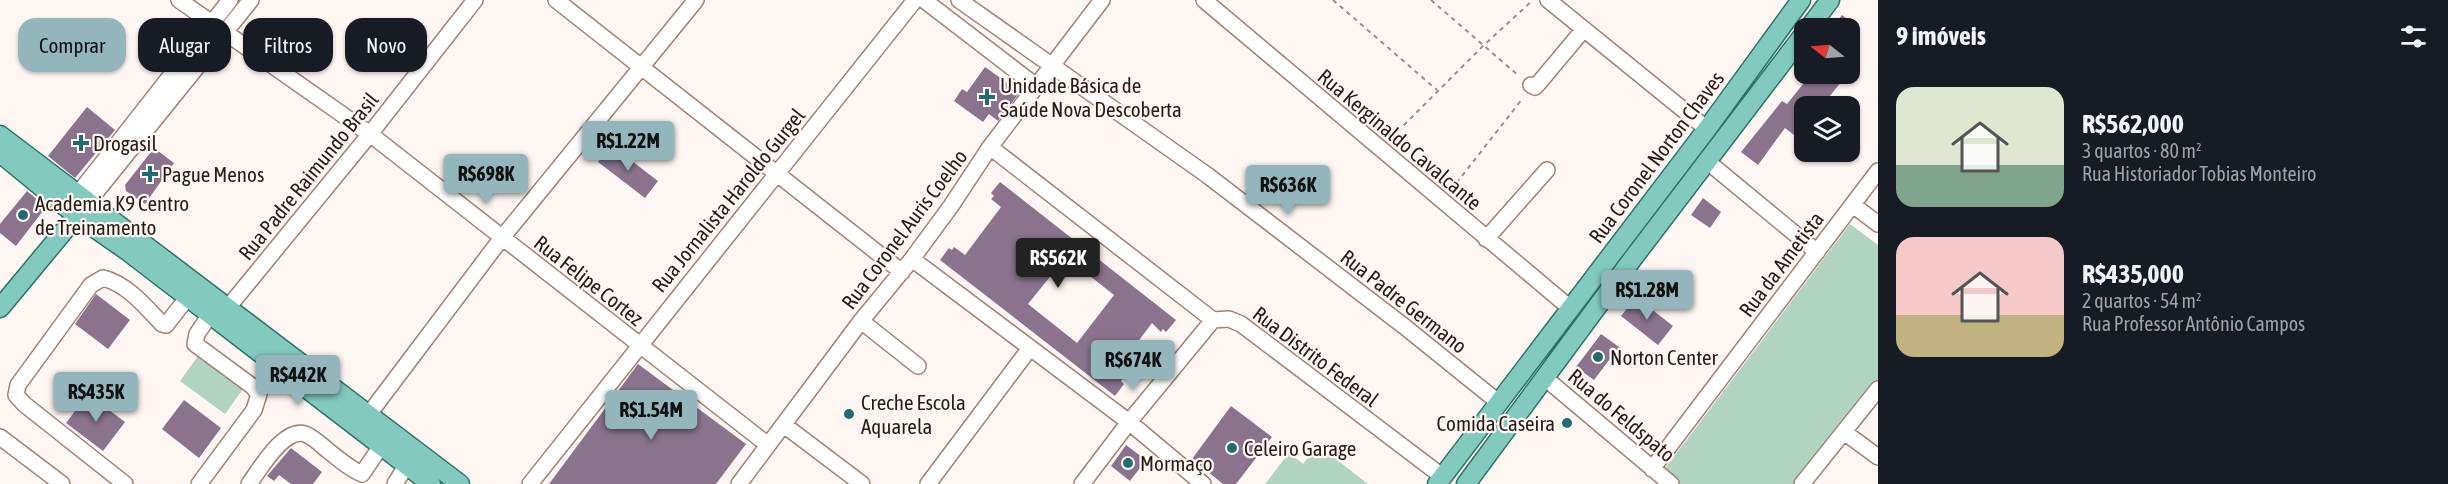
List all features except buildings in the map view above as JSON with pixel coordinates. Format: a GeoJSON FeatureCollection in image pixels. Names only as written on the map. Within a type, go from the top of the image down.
{"type":"FeatureCollection","features":[{"type":"Feature","properties":{"kind":"main road","name":"Rua Coronel Norton Chaves"},"geometry":{"type":"LineString","coordinates":[[1440,480],[1707,129],[1801,0]]}},
{"type":"Feature","properties":{"kind":"main road"},"geometry":{"type":"LineString","coordinates":[[1816,18],[1830,0]]}},
{"type":"Feature","properties":{"kind":"main road","name":"Rua Coronel Norton Chaves"},"geometry":{"type":"LineString","coordinates":[[1466,484],[1634,257],[1794,47]]}},
{"type":"Feature","properties":{"kind":"main road"},"geometry":{"type":"LineString","coordinates":[[0,135],[78,205]]}},
{"type":"Feature","properties":{"kind":"main road"},"geometry":{"type":"LineString","coordinates":[[0,153],[78,205],[192,292],[218,315],[363,422],[460,484]]}},
{"type":"Feature","properties":{"kind":"main road"},"geometry":{"type":"LineString","coordinates":[[0,290],[78,205]]}},
{"type":"Feature","properties":{"kind":"main road"},"geometry":{"type":"LineString","coordinates":[[0,308],[78,205]]}},
{"type":"Feature","properties":{"kind":"main road"},"geometry":{"type":"LineString","coordinates":[[1619,244],[1627,240],[1635,244],[1637,248],[1634,257]]}},
{"type":"Feature","properties":{"kind":"main road"},"geometry":{"type":"LineString","coordinates":[[363,422],[381,446],[431,484]]}},
{"type":"Feature","properties":{"kind":"main road"},"geometry":{"type":"LineString","coordinates":[[1479,427],[1480,441],[1497,442]]}},
{"type":"Feature","properties":{"kind":"street","name":"Rua Felipe Cortez"},"geometry":{"type":"LineString","coordinates":[[179,0],[205,18]]}},
{"type":"Feature","properties":{"kind":"street"},"geometry":{"type":"LineString","coordinates":[[222,18],[230,0]]}},
{"type":"Feature","properties":{"kind":"street"},"geometry":{"type":"LineString","coordinates":[[229,18],[252,0]]}},
{"type":"Feature","properties":{"kind":"street","name":"Rua Padre Raimundo Brasil"},"geometry":{"type":"LineString","coordinates":[[199,484],[254,410],[259,394],[252,386],[200,349],[195,344],[197,334],[218,315],[370,134],[475,0]]}},
{"type":"Feature","properties":{"kind":"street"},"geometry":{"type":"LineString","coordinates":[[556,0],[902,272]]}},
{"type":"Feature","properties":{"kind":"street"},"geometry":{"type":"LineString","coordinates":[[363,422],[501,238],[696,0]]}},
{"type":"Feature","properties":{"kind":"street","name":"Rua Jornalista Haroldo Gurgel"},"geometry":{"type":"LineString","coordinates":[[530,484],[915,0]]}},
{"type":"Feature","properties":{"kind":"street"},"geometry":{"type":"LineString","coordinates":[[924,0],[1036,86]]}},
{"type":"Feature","properties":{"kind":"street","name":"Rua Padre Germano"},"geometry":{"type":"LineString","coordinates":[[959,0],[1207,175],[1405,327],[1498,402]]}},
{"type":"Feature","properties":{"kind":"street","name":"Rua Coronel Auris Coelho"},"geometry":{"type":"LineString","coordinates":[[739,484],[861,321],[912,259],[990,147],[1102,0]]}},
{"type":"Feature","properties":{"kind":"street"},"geometry":{"type":"LineString","coordinates":[[1548,0],[1707,129]]}},
{"type":"Feature","properties":{"kind":"street","name":"Rua Kerginaldo Cavalcante"},"geometry":{"type":"LineString","coordinates":[[1213,3],[1486,239],[1570,308]]}},
{"type":"Feature","properties":{"kind":"street"},"geometry":{"type":"LineString","coordinates":[[1532,86],[1538,84],[1584,29]]}},
{"type":"Feature","properties":{"kind":"street","name":"Rua Felipe Cortez"},"geometry":{"type":"LineString","coordinates":[[231,36],[370,134],[768,445]]}},
{"type":"Feature","properties":{"kind":"street"},"geometry":{"type":"LineString","coordinates":[[78,205],[183,72]]}},
{"type":"Feature","properties":{"kind":"street","name":"Rua Distrito Federal"},"geometry":{"type":"LineString","coordinates":[[990,147],[1213,320],[1229,319],[1241,324],[1440,480]]}},
{"type":"Feature","properties":{"kind":"street"},"geometry":{"type":"LineString","coordinates":[[1708,162],[1816,252]]}},
{"type":"Feature","properties":{"kind":"street"},"geometry":{"type":"LineString","coordinates":[[1486,239],[1547,170]]}},
{"type":"Feature","properties":{"kind":"street","name":"Rua da Ametista"},"geometry":{"type":"LineString","coordinates":[[1652,469],[1878,171]]}},
{"type":"Feature","properties":{"kind":"street"},"geometry":{"type":"LineString","coordinates":[[1853,206],[1878,224]]}},
{"type":"Feature","properties":{"kind":"street"},"geometry":{"type":"LineString","coordinates":[[912,259],[1129,422],[1203,484]]}},
{"type":"Feature","properties":{"kind":"street"},"geometry":{"type":"LineString","coordinates":[[125,484],[24,404],[16,395],[18,385],[91,285],[103,278],[113,280],[137,298],[166,325],[192,292]]}},
{"type":"Feature","properties":{"kind":"street"},"geometry":{"type":"LineString","coordinates":[[1082,484],[1129,422],[1213,320]]}},
{"type":"Feature","properties":{"kind":"street"},"geometry":{"type":"LineString","coordinates":[[861,321],[918,366]]}},
{"type":"Feature","properties":{"kind":"street"},"geometry":{"type":"LineString","coordinates":[[928,484],[1030,348]]}},
{"type":"Feature","properties":{"kind":"street","name":"Rua do Feldspato"},"geometry":{"type":"LineString","coordinates":[[1545,378],[1671,484]]}},
{"type":"Feature","properties":{"kind":"street"},"geometry":{"type":"LineString","coordinates":[[1802,484],[1878,389]]}},
{"type":"Feature","properties":{"kind":"street"},"geometry":{"type":"LineString","coordinates":[[784,425],[862,484]]}},
{"type":"Feature","properties":{"kind":"street"},"geometry":{"type":"LineString","coordinates":[[1844,432],[1878,457]]}},
{"type":"Feature","properties":{"kind":"street"},"geometry":{"type":"LineString","coordinates":[[249,484],[280,444],[292,433],[309,435],[352,470],[362,474],[381,446]]}},
{"type":"Feature","properties":{"kind":"street"},"geometry":{"type":"LineString","coordinates":[[0,437],[62,484]]}},
{"type":"Feature","properties":{"kind":"street"},"geometry":{"type":"LineString","coordinates":[[395,484],[406,466]]}},
{"type":"Feature","properties":{"kind":"path"},"geometry":{"type":"LineString","coordinates":[[1333,0],[1437,90]]}},
{"type":"Feature","properties":{"kind":"path"},"geometry":{"type":"LineString","coordinates":[[1431,0],[1532,86],[1442,201]]}},
{"type":"Feature","properties":{"kind":"path"},"geometry":{"type":"LineString","coordinates":[[1381,149],[1437,90],[1533,0]]}},
{"type":"Feature","properties":{"kind":"green space"},"geometry":{"type":"Polygon","coordinates":[[[1850,224],[1878,245],[1878,379],[1797,484],[1679,484],[1663,471],[1850,224]]]}},
{"type":"Feature","properties":{"kind":"green space"},"geometry":{"type":"Polygon","coordinates":[[[198,356],[243,389],[225,414],[180,381],[198,356]]]}},
{"type":"Feature","properties":{"kind":"green space"},"geometry":{"type":"Polygon","coordinates":[[[1318,445],[1368,484],[1265,484],[1289,453],[1303,464],[1318,445]]]}},
{"type":"Feature","properties":{"kind":"place","name":"Unidade Básica de Saúde Nova Descoberta"},"geometry":{"type":"Point","coordinates":[987,97]}},
{"type":"Feature","properties":{"kind":"place","name":"Drogasil"},"geometry":{"type":"Point","coordinates":[81,143]}},
{"type":"Feature","properties":{"kind":"place","name":"Pague Menos"},"geometry":{"type":"Point","coordinates":[150,174]}},
{"type":"Feature","properties":{"kind":"place","name":"Academia K9 Centro de Treinamento"},"geometry":{"type":"Point","coordinates":[23,215]}},
{"type":"Feature","properties":{"kind":"place","name":"Norton Center"},"geometry":{"type":"Point","coordinates":[1598,357]}},
{"type":"Feature","properties":{"kind":"place","name":"Creche Escola Aquarela"},"geometry":{"type":"Point","coordinates":[849,414]}},
{"type":"Feature","properties":{"kind":"place","name":"Comida Caseira"},"geometry":{"type":"Point","coordinates":[1567,423]}},
{"type":"Feature","properties":{"kind":"place","name":"Celeiro Garage"},"geometry":{"type":"Point","coordinates":[1232,448]}},
{"type":"Feature","properties":{"kind":"place","name":"Mormaço"},"geometry":{"type":"Point","coordinates":[1128,463]}}]}
